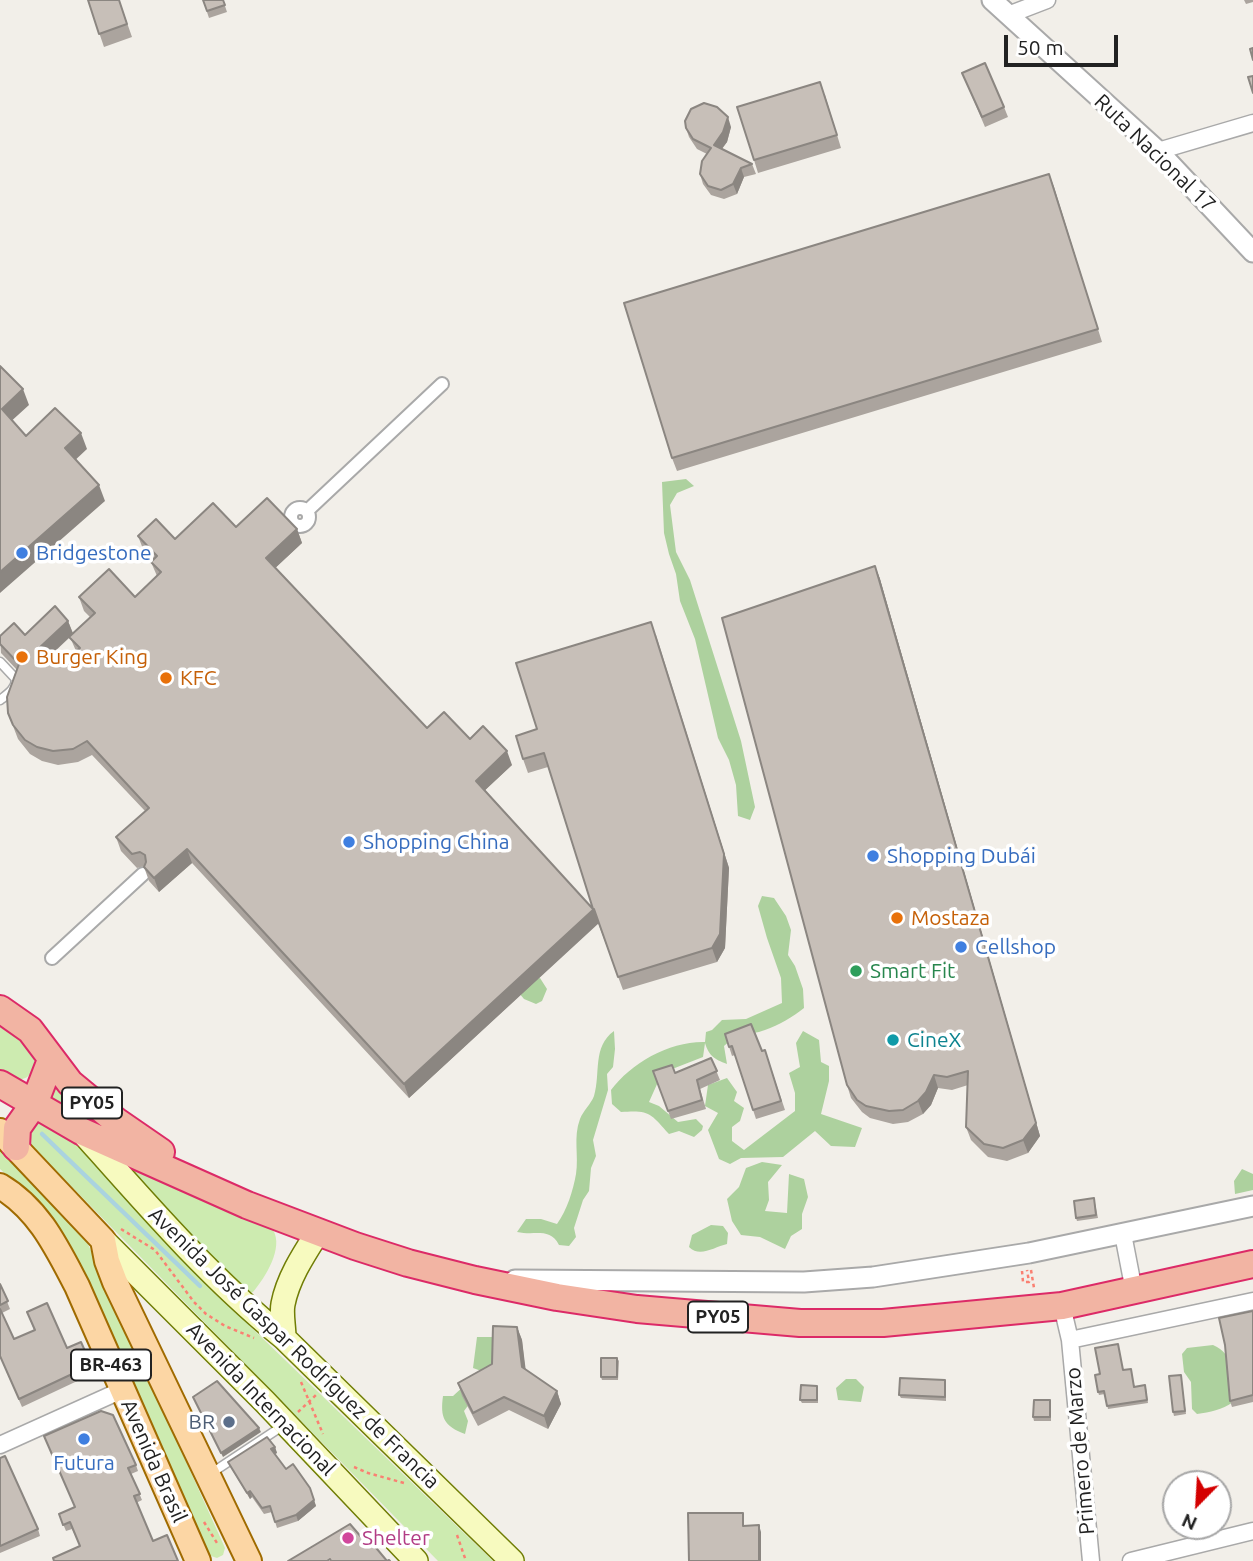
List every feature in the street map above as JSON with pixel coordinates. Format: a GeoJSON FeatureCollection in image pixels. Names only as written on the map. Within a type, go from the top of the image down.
{"type":"FeatureCollection","features":[{"type":"Feature","properties":{"kind":"highway","name":"PY05"},"geometry":{"type":"LineString","coordinates":[[0,1009],[30,1030],[70,1083],[89,1100],[141,1139],[179,1162],[197,1181]]}},
{"type":"Feature","properties":{"kind":"highway"},"geometry":{"type":"LineString","coordinates":[[8,1139],[34,1104],[51,1060]]}},
{"type":"Feature","properties":{"kind":"highway","name":"PY05"},"geometry":{"type":"LineString","coordinates":[[0,1084],[81,1131],[247,1205],[318,1232],[408,1263],[475,1280],[557,1297],[637,1309],[800,1323],[883,1324],[1049,1307],[1253,1264]]}},
{"type":"Feature","properties":{"kind":"main road","name":"Avenida José Gaspar Rodríguez de Francia"},"geometry":{"type":"LineString","coordinates":[[81,1131],[190,1253],[244,1305],[284,1338],[512,1561]]}},
{"type":"Feature","properties":{"kind":"main road","name":"BR-463"},"geometry":{"type":"LineString","coordinates":[[8,1139],[99,1236]]}},
{"type":"Feature","properties":{"kind":"main road","name":"Avenida Brasil"},"geometry":{"type":"LineString","coordinates":[[5,1194],[29,1208],[43,1225],[77,1286],[198,1561]]}},
{"type":"Feature","properties":{"kind":"main road"},"geometry":{"type":"LineString","coordinates":[[284,1338],[282,1306],[289,1283],[318,1232]]}},
{"type":"Feature","properties":{"kind":"main road","name":"Avenida Internacional"},"geometry":{"type":"LineString","coordinates":[[99,1236],[286,1424],[416,1561]]}},
{"type":"Feature","properties":{"kind":"main road","name":"Avenida Brasil"},"geometry":{"type":"LineString","coordinates":[[99,1236],[115,1282],[249,1561]]}},
{"type":"Feature","properties":{"kind":"street","name":"Ruta Nacional 17"},"geometry":{"type":"LineString","coordinates":[[992,0],[1158,151],[1253,252]]}},
{"type":"Feature","properties":{"kind":"street"},"geometry":{"type":"LineString","coordinates":[[1008,15],[1047,0]]}},
{"type":"Feature","properties":{"kind":"street"},"geometry":{"type":"LineString","coordinates":[[1158,151],[1253,122]]}},
{"type":"Feature","properties":{"kind":"street"},"geometry":{"type":"LineString","coordinates":[[291,526],[306,525],[309,519],[307,511],[442,384]]}},
{"type":"Feature","properties":{"kind":"street"},"geometry":{"type":"LineString","coordinates":[[52,958],[143,874]]}},
{"type":"Feature","properties":{"kind":"street"},"geometry":{"type":"LineString","coordinates":[[475,1280],[804,1282],[873,1276],[1028,1254],[1253,1206]]}},
{"type":"Feature","properties":{"kind":"street"},"geometry":{"type":"LineString","coordinates":[[1123,1234],[1134,1291]]}},
{"type":"Feature","properties":{"kind":"street"},"geometry":{"type":"LineString","coordinates":[[1070,1340],[1253,1301]]}},
{"type":"Feature","properties":{"kind":"street","name":"Primero de Marzo"},"geometry":{"type":"LineString","coordinates":[[1049,1307],[1070,1340],[1091,1561]]}},
{"type":"Feature","properties":{"kind":"street"},"geometry":{"type":"LineString","coordinates":[[0,1445],[122,1390]]}},
{"type":"Feature","properties":{"kind":"street"},"geometry":{"type":"LineString","coordinates":[[1131,1561],[1253,1531]]}},
{"type":"Feature","properties":{"kind":"lane"},"geometry":{"type":"LineString","coordinates":[[0,662],[16,678],[16,682],[14,688],[0,700]]}},
{"type":"Feature","properties":{"kind":"lane"},"geometry":{"type":"LineString","coordinates":[[208,1475],[286,1424]]}},
{"type":"Feature","properties":{"kind":"path"},"geometry":{"type":"LineString","coordinates":[[99,1236],[112,1226],[155,1250],[206,1314],[255,1339]]}},
{"type":"Feature","properties":{"kind":"path"},"geometry":{"type":"LineString","coordinates":[[1028,1254],[1030,1261],[1020,1263],[1023,1282],[1028,1282],[1026,1266],[1031,1265],[1049,1307]]}},
{"type":"Feature","properties":{"kind":"path"},"geometry":{"type":"LineString","coordinates":[[300,1380],[324,1436]]}},
{"type":"Feature","properties":{"kind":"path"},"geometry":{"type":"LineString","coordinates":[[286,1424],[329,1382]]}},
{"type":"Feature","properties":{"kind":"path"},"geometry":{"type":"LineString","coordinates":[[346,1460],[368,1473],[408,1485]]}},
{"type":"Feature","properties":{"kind":"path"},"geometry":{"type":"LineString","coordinates":[[457,1534],[466,1561]]}},
{"type":"Feature","properties":{"kind":"green space"},"geometry":{"type":"Polygon","coordinates":[[[686,479],[694,486],[677,493],[670,505],[676,552],[690,580],[741,741],[755,807],[750,820],[738,816],[736,785],[729,760],[718,738],[695,639],[680,601],[676,574],[664,533],[662,482],[686,479]]]}},
{"type":"Feature","properties":{"kind":"green space"},"geometry":{"type":"Polygon","coordinates":[[[762,896],[774,898],[786,916],[791,930],[788,955],[803,989],[804,1008],[775,1026],[729,1042],[724,1046],[727,1064],[713,1056],[705,1043],[703,1057],[662,1073],[649,1102],[659,1106],[678,1122],[696,1119],[703,1126],[694,1137],[679,1131],[669,1134],[649,1114],[621,1112],[612,1104],[611,1090],[640,1063],[678,1045],[705,1042],[706,1032],[722,1020],[746,1019],[782,1003],[781,978],[758,906],[762,896]]]}},
{"type":"Feature","properties":{"kind":"green space"},"geometry":{"type":"Polygon","coordinates":[[[540,978],[547,989],[542,1001],[536,1004],[524,999],[519,993],[527,981],[540,978]]]}},
{"type":"Feature","properties":{"kind":"green space"},"geometry":{"type":"Polygon","coordinates":[[[0,1021],[11,1026],[35,1057],[34,1066],[25,1078],[14,1079],[0,1075],[0,1021]]]}},
{"type":"Feature","properties":{"kind":"green space"},"geometry":{"type":"Polygon","coordinates":[[[614,1031],[613,1067],[607,1074],[608,1090],[593,1140],[596,1156],[591,1168],[589,1191],[583,1200],[574,1228],[576,1237],[569,1246],[559,1245],[547,1234],[517,1232],[526,1219],[541,1219],[557,1224],[564,1213],[576,1174],[578,1126],[594,1096],[598,1061],[603,1045],[614,1031]]]}},
{"type":"Feature","properties":{"kind":"green space"},"geometry":{"type":"Polygon","coordinates":[[[803,1031],[819,1040],[821,1062],[829,1066],[829,1081],[821,1114],[862,1128],[855,1147],[831,1146],[815,1131],[783,1157],[741,1158],[730,1164],[719,1159],[708,1130],[718,1113],[705,1106],[708,1085],[727,1078],[737,1092],[734,1101],[744,1108],[740,1121],[732,1127],[732,1141],[744,1150],[795,1111],[795,1093],[789,1073],[800,1067],[796,1043],[803,1031]]]}},
{"type":"Feature","properties":{"kind":"green space"},"geometry":{"type":"Polygon","coordinates":[[[57,1085],[135,1147],[51,1099],[57,1085]]]}},
{"type":"Feature","properties":{"kind":"green space"},"geometry":{"type":"Polygon","coordinates":[[[36,1122],[41,1122],[72,1140],[224,1301],[493,1561],[438,1561],[28,1142],[28,1132],[36,1122]]]}},
{"type":"Feature","properties":{"kind":"green space"},"geometry":{"type":"Polygon","coordinates":[[[0,1145],[73,1221],[87,1242],[225,1548],[223,1555],[217,1558],[208,1555],[74,1251],[38,1203],[0,1169],[0,1145]]]}},
{"type":"Feature","properties":{"kind":"green space"},"geometry":{"type":"Polygon","coordinates":[[[119,1159],[273,1230],[276,1237],[275,1254],[268,1271],[253,1292],[249,1293],[228,1278],[119,1159]]]}},
{"type":"Feature","properties":{"kind":"green space"},"geometry":{"type":"Polygon","coordinates":[[[762,1162],[782,1165],[768,1182],[769,1200],[765,1211],[787,1213],[789,1174],[804,1179],[808,1197],[802,1214],[802,1229],[791,1236],[785,1249],[760,1237],[741,1235],[732,1221],[727,1199],[739,1187],[746,1168],[762,1162]]]}},
{"type":"Feature","properties":{"kind":"green space"},"geometry":{"type":"Polygon","coordinates":[[[1242,1169],[1253,1174],[1253,1190],[1235,1194],[1234,1181],[1242,1169]]]}},
{"type":"Feature","properties":{"kind":"green space"},"geometry":{"type":"Polygon","coordinates":[[[711,1225],[723,1226],[728,1233],[727,1244],[702,1252],[689,1247],[692,1235],[711,1225]]]}},
{"type":"Feature","properties":{"kind":"green space"},"geometry":{"type":"Polygon","coordinates":[[[477,1337],[498,1337],[503,1340],[490,1370],[484,1372],[473,1368],[477,1337]]]}},
{"type":"Feature","properties":{"kind":"green space"},"geometry":{"type":"Polygon","coordinates":[[[1213,1345],[1226,1355],[1229,1361],[1233,1402],[1220,1409],[1197,1414],[1192,1409],[1191,1382],[1184,1372],[1182,1354],[1187,1348],[1213,1345]]]}},
{"type":"Feature","properties":{"kind":"green space"},"geometry":{"type":"Polygon","coordinates":[[[846,1379],[856,1379],[864,1387],[861,1402],[838,1400],[836,1388],[846,1379]]]}},
{"type":"Feature","properties":{"kind":"green space"},"geometry":{"type":"Polygon","coordinates":[[[465,1385],[470,1403],[464,1411],[468,1421],[465,1434],[448,1424],[442,1410],[443,1396],[453,1396],[465,1385]]]}},
{"type":"Feature","properties":{"kind":"building"},"geometry":{"type":"Polygon","coordinates":[[[88,0],[119,0],[127,24],[99,34],[88,0]]]}},
{"type":"Feature","properties":{"kind":"building"},"geometry":{"type":"Polygon","coordinates":[[[203,0],[223,0],[225,5],[207,11],[203,0]]]}},
{"type":"Feature","properties":{"kind":"building"},"geometry":{"type":"Polygon","coordinates":[[[985,63],[1004,107],[982,117],[962,73],[985,63]]]}},
{"type":"Feature","properties":{"kind":"building"},"geometry":{"type":"Polygon","coordinates":[[[1253,76],[1253,93],[1248,77],[1253,76]]]}},
{"type":"Feature","properties":{"kind":"building"},"geometry":{"type":"Polygon","coordinates":[[[820,82],[837,135],[754,160],[737,107],[820,82]]]}},
{"type":"Feature","properties":{"kind":"building"},"geometry":{"type":"Polygon","coordinates":[[[704,103],[717,107],[728,117],[723,132],[714,145],[752,164],[741,168],[733,184],[721,190],[708,186],[700,174],[702,161],[711,148],[693,139],[686,128],[685,121],[691,109],[704,103]]]}},
{"type":"Feature","properties":{"kind":"building"},"geometry":{"type":"Polygon","coordinates":[[[1049,174],[1098,329],[672,458],[624,303],[1049,174]]]}},
{"type":"Feature","properties":{"kind":"building"},"geometry":{"type":"Polygon","coordinates":[[[0,366],[23,389],[2,409],[26,436],[55,408],[81,433],[65,448],[99,485],[0,572],[0,366]]]}},
{"type":"Feature","properties":{"kind":"building"},"geometry":{"type":"Polygon","coordinates":[[[267,498],[297,529],[266,558],[427,728],[444,712],[470,739],[483,726],[507,751],[476,781],[593,909],[544,753],[523,759],[516,736],[537,729],[516,663],[651,622],[724,854],[720,934],[712,948],[618,977],[594,909],[404,1084],[187,849],[154,878],[144,867],[145,855],[140,852],[132,854],[116,837],[149,808],[87,741],[73,749],[53,751],[37,747],[25,740],[13,725],[8,713],[7,697],[19,664],[0,644],[0,636],[14,623],[25,635],[55,606],[68,621],[38,649],[56,666],[80,648],[69,637],[95,613],[79,597],[109,569],[135,597],[161,572],[151,562],[157,556],[138,536],[156,519],[175,539],[213,503],[236,527],[267,498]]]}},
{"type":"Feature","properties":{"kind":"building","name":"Shopping Dubái"},"geometry":{"type":"Polygon","coordinates":[[[875,566],[1036,1123],[1023,1140],[1003,1148],[984,1144],[966,1127],[968,1071],[947,1077],[934,1075],[926,1092],[918,1101],[903,1110],[889,1111],[866,1106],[857,1100],[847,1085],[722,618],[875,566]]]}},
{"type":"Feature","properties":{"kind":"building"},"geometry":{"type":"Polygon","coordinates":[[[751,1024],[762,1051],[765,1050],[781,1101],[753,1110],[732,1046],[729,1047],[725,1034],[751,1024]]]}},
{"type":"Feature","properties":{"kind":"building"},"geometry":{"type":"Polygon","coordinates":[[[711,1058],[717,1071],[697,1080],[702,1100],[668,1111],[653,1071],[672,1065],[675,1073],[711,1058]]]}},
{"type":"Feature","properties":{"kind":"building"},"geometry":{"type":"Polygon","coordinates":[[[1094,1198],[1096,1215],[1076,1218],[1074,1201],[1094,1198]]]}},
{"type":"Feature","properties":{"kind":"building"},"geometry":{"type":"Polygon","coordinates":[[[0,1284],[8,1301],[0,1305],[0,1284]]]}},
{"type":"Feature","properties":{"kind":"building"},"geometry":{"type":"Polygon","coordinates":[[[47,1303],[67,1348],[81,1342],[89,1360],[87,1367],[19,1399],[0,1356],[0,1309],[14,1339],[35,1330],[27,1312],[47,1303]]]}},
{"type":"Feature","properties":{"kind":"building"},"geometry":{"type":"Polygon","coordinates":[[[1253,1311],[1253,1395],[1230,1401],[1225,1345],[1219,1318],[1253,1311]]]}},
{"type":"Feature","properties":{"kind":"building"},"geometry":{"type":"Polygon","coordinates":[[[493,1326],[517,1327],[522,1367],[557,1391],[544,1416],[504,1397],[473,1413],[458,1383],[492,1364],[493,1326]]]}},
{"type":"Feature","properties":{"kind":"building"},"geometry":{"type":"Polygon","coordinates":[[[1118,1344],[1123,1370],[1131,1369],[1134,1387],[1145,1385],[1147,1400],[1107,1406],[1104,1391],[1098,1392],[1095,1375],[1100,1374],[1095,1348],[1118,1344]]]}},
{"type":"Feature","properties":{"kind":"building"},"geometry":{"type":"Polygon","coordinates":[[[601,1358],[617,1358],[617,1377],[601,1377],[601,1358]]]}},
{"type":"Feature","properties":{"kind":"building"},"geometry":{"type":"Polygon","coordinates":[[[1181,1375],[1185,1411],[1173,1412],[1169,1376],[1181,1375]]]}},
{"type":"Feature","properties":{"kind":"building"},"geometry":{"type":"Polygon","coordinates":[[[900,1378],[945,1380],[945,1397],[899,1395],[900,1378]]]}},
{"type":"Feature","properties":{"kind":"building"},"geometry":{"type":"Polygon","coordinates":[[[217,1381],[259,1428],[221,1453],[193,1397],[217,1381]]]}},
{"type":"Feature","properties":{"kind":"building"},"geometry":{"type":"Polygon","coordinates":[[[801,1385],[817,1386],[817,1400],[800,1400],[801,1385]]]}},
{"type":"Feature","properties":{"kind":"building"},"geometry":{"type":"Polygon","coordinates":[[[1034,1400],[1050,1400],[1050,1417],[1033,1417],[1034,1400]]]}},
{"type":"Feature","properties":{"kind":"building"},"geometry":{"type":"Polygon","coordinates":[[[101,1411],[113,1415],[136,1465],[128,1468],[140,1494],[134,1496],[153,1541],[167,1535],[178,1561],[54,1561],[53,1558],[80,1546],[70,1522],[63,1525],[59,1514],[75,1507],[44,1436],[101,1411]]]}},
{"type":"Feature","properties":{"kind":"building"},"geometry":{"type":"Polygon","coordinates":[[[267,1437],[275,1447],[271,1449],[286,1469],[293,1464],[310,1488],[314,1500],[296,1515],[275,1522],[270,1506],[262,1508],[250,1491],[247,1493],[228,1462],[267,1437]]]}},
{"type":"Feature","properties":{"kind":"building"},"geometry":{"type":"Polygon","coordinates":[[[5,1456],[38,1529],[0,1546],[0,1458],[5,1456]]]}},
{"type":"Feature","properties":{"kind":"building"},"geometry":{"type":"Polygon","coordinates":[[[688,1513],[743,1513],[743,1526],[759,1525],[759,1561],[689,1561],[688,1513]]]}},
{"type":"Feature","properties":{"kind":"building","name":"Shelter"},"geometry":{"type":"Polygon","coordinates":[[[350,1524],[368,1545],[372,1543],[387,1561],[288,1561],[350,1524]]]}},
{"type":"Feature","properties":{"kind":"waterway"},"geometry":{"type":"LineString","coordinates":[[42,1134],[200,1286]]}},
{"type":"Feature","properties":{"kind":"place","name":"Bridgestone"},"geometry":{"type":"Point","coordinates":[22,553]}},
{"type":"Feature","properties":{"kind":"place","name":"Burger King"},"geometry":{"type":"Point","coordinates":[22,657]}},
{"type":"Feature","properties":{"kind":"place","name":"KFC"},"geometry":{"type":"Point","coordinates":[166,678]}},
{"type":"Feature","properties":{"kind":"place","name":"Shopping China"},"geometry":{"type":"Point","coordinates":[349,842]}},
{"type":"Feature","properties":{"kind":"place","name":"Shopping Dubái"},"geometry":{"type":"Point","coordinates":[873,856]}},
{"type":"Feature","properties":{"kind":"place","name":"Mostaza"},"geometry":{"type":"Point","coordinates":[897,918]}},
{"type":"Feature","properties":{"kind":"place","name":"Cellshop"},"geometry":{"type":"Point","coordinates":[961,947]}},
{"type":"Feature","properties":{"kind":"place","name":"Smart Fit"},"geometry":{"type":"Point","coordinates":[856,971]}},
{"type":"Feature","properties":{"kind":"place","name":"CineX"},"geometry":{"type":"Point","coordinates":[893,1040]}},
{"type":"Feature","properties":{"kind":"place","name":"BR"},"geometry":{"type":"Point","coordinates":[229,1422]}},
{"type":"Feature","properties":{"kind":"place","name":"Futura"},"geometry":{"type":"Point","coordinates":[84,1439]}},
{"type":"Feature","properties":{"kind":"place","name":"Shelter"},"geometry":{"type":"Point","coordinates":[348,1538]}}]}
